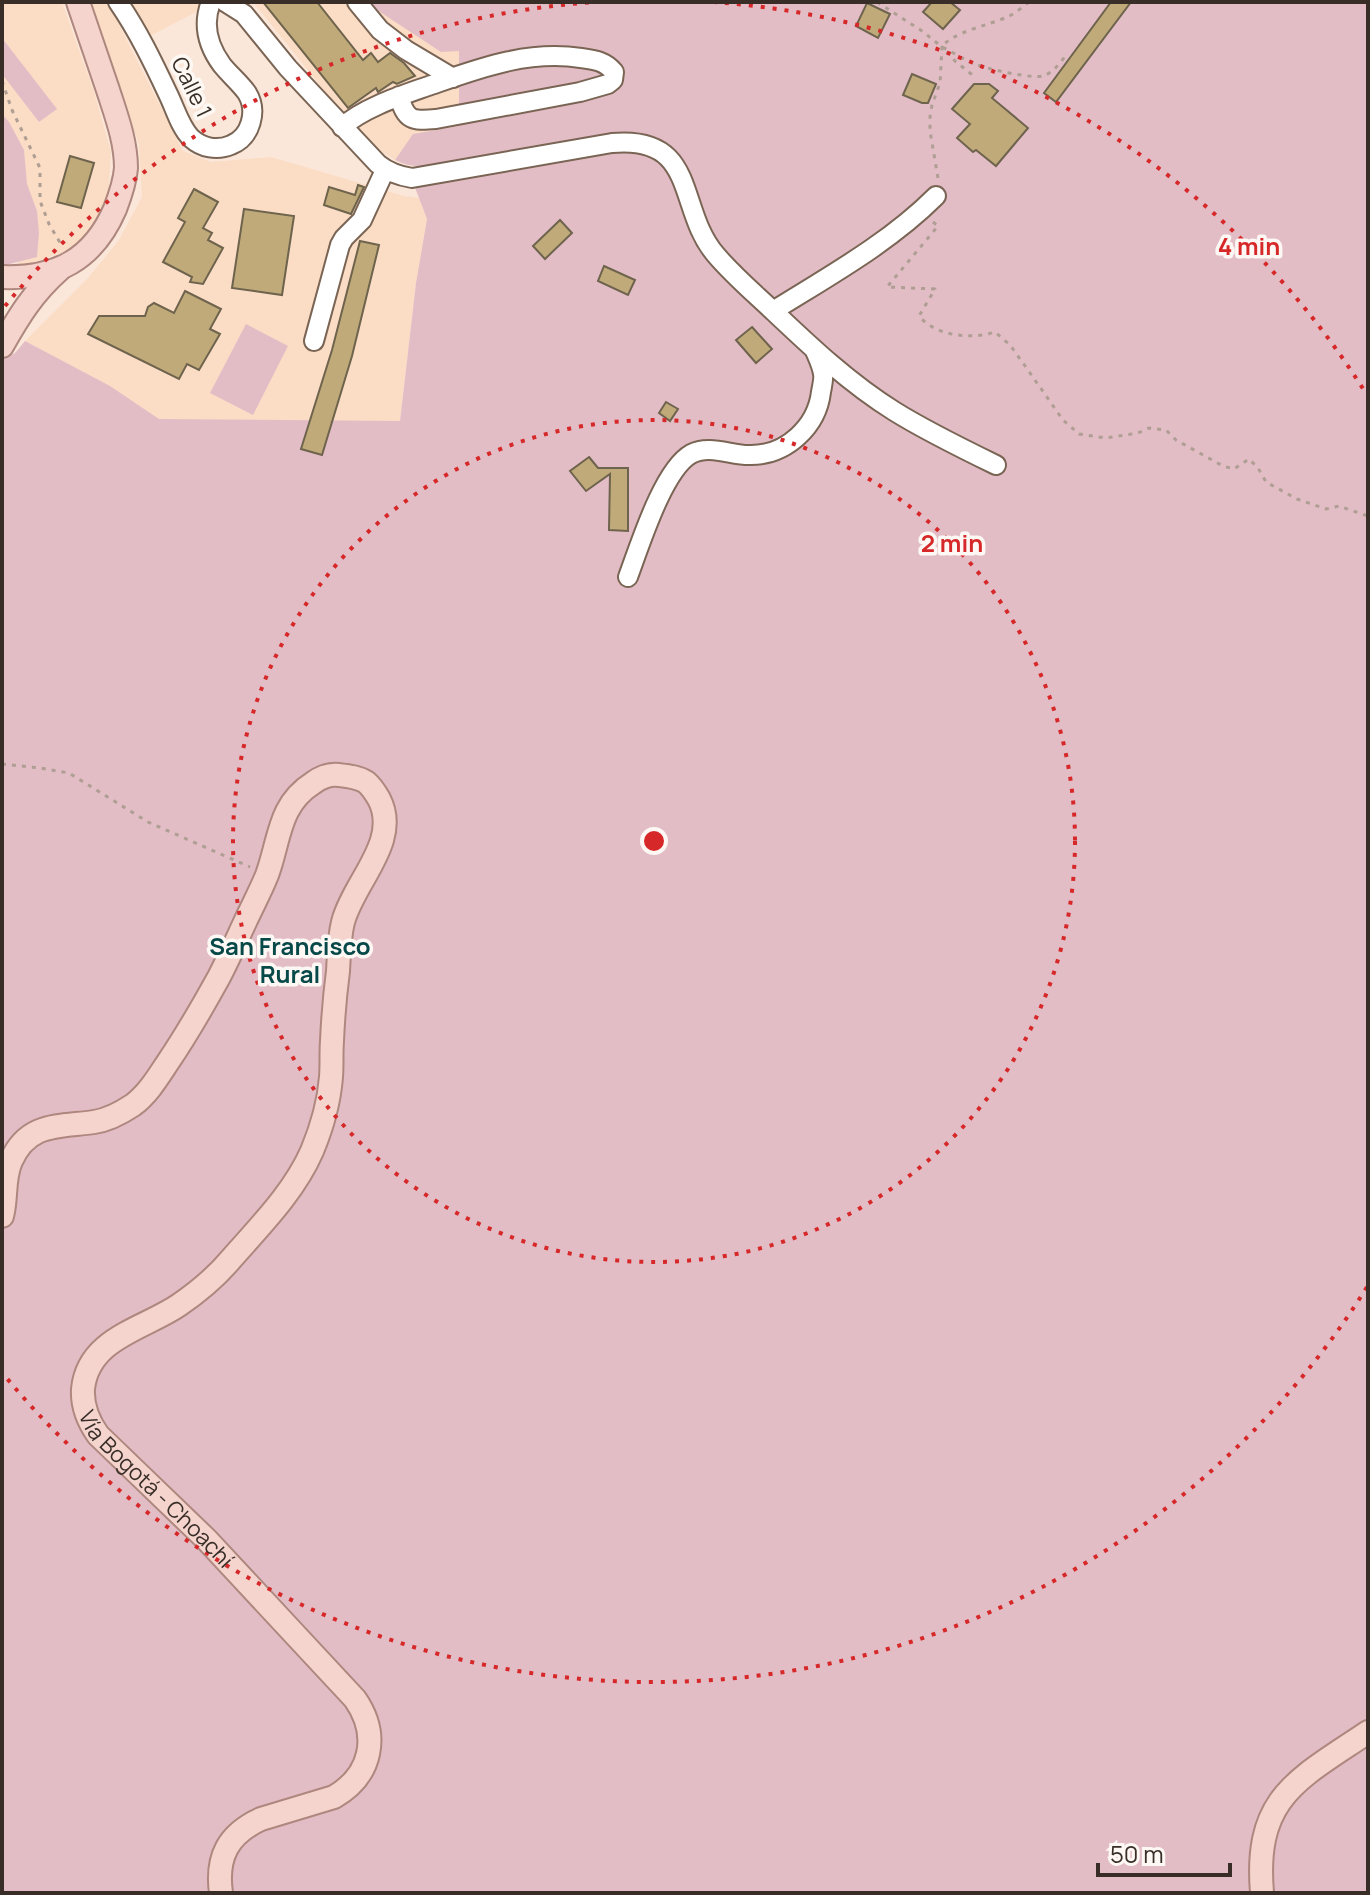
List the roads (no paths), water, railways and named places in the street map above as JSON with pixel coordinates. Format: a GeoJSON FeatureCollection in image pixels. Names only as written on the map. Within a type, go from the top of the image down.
{"type":"FeatureCollection","features":[{"type":"Feature","properties":{"kind":"main road"},"geometry":{"type":"LineString","coordinates":[[2,346],[20,312],[39,289],[88,252],[105,230],[120,197],[126,166],[122,133],[78,2]]}},
{"type":"Feature","properties":{"kind":"main road"},"geometry":{"type":"LineString","coordinates":[[2,277],[38,275],[69,264]]}},
{"type":"Feature","properties":{"kind":"main road"},"geometry":{"type":"LineString","coordinates":[[2,283],[13,293],[20,312]]}},
{"type":"Feature","properties":{"kind":"main road","name":"Vía Bogotá - Choachí"},"geometry":{"type":"LineString","coordinates":[[2,1216],[9,1167],[23,1142],[48,1127],[109,1118],[131,1106],[150,1088],[203,1008],[222,971],[267,875],[283,817],[294,800],[305,787],[333,774],[364,780],[385,812],[385,832],[351,898],[342,928],[328,1103],[301,1174],[214,1277],[181,1304],[105,1346],[86,1373],[83,1394],[87,1416],[98,1435],[207,1540],[355,1699],[369,1727],[369,1748],[363,1768],[343,1791],[334,1797],[261,1819],[235,1836],[222,1861],[221,1893]]}},
{"type":"Feature","properties":{"kind":"main road"},"geometry":{"type":"LineString","coordinates":[[1262,1893],[1260,1857],[1263,1839],[1278,1805],[1294,1785],[1310,1772],[1368,1732]]}},
{"type":"Feature","properties":{"kind":"street","name":"Calle 1"},"geometry":{"type":"LineString","coordinates":[[118,2],[143,41],[186,132],[200,145],[218,148],[230,146],[245,134],[253,111],[247,93],[222,66],[212,46],[205,16],[216,3]]}},
{"type":"Feature","properties":{"kind":"street"},"geometry":{"type":"LineString","coordinates":[[357,2],[380,30],[406,50],[453,78]]}},
{"type":"Feature","properties":{"kind":"street"},"geometry":{"type":"LineString","coordinates":[[216,3],[244,14],[342,127],[385,170],[400,176],[412,178],[587,146],[627,142],[650,145],[671,161],[679,173],[702,233],[714,253],[748,290],[815,351],[893,411],[996,465]]}},
{"type":"Feature","properties":{"kind":"street"},"geometry":{"type":"LineString","coordinates":[[342,127],[349,120],[399,96],[467,71],[506,61],[565,55],[607,63],[614,72],[613,80],[608,84],[580,92],[436,119],[413,120],[408,117],[399,96]]}},
{"type":"Feature","properties":{"kind":"street"},"geometry":{"type":"LineString","coordinates":[[314,341],[340,245],[362,220],[385,170]]}},
{"type":"Feature","properties":{"kind":"street"},"geometry":{"type":"LineString","coordinates":[[773,311],[894,233],[936,196]]}},
{"type":"Feature","properties":{"kind":"street"},"geometry":{"type":"LineString","coordinates":[[628,577],[667,479],[679,464],[694,452],[715,450],[748,456],[766,454],[796,440],[810,424],[820,406],[824,375],[815,351]]}},
{"type":"Feature","properties":{"kind":"district","name":"San Francisco Rural"},"geometry":{"type":"Point","coordinates":[290,961]}}]}
